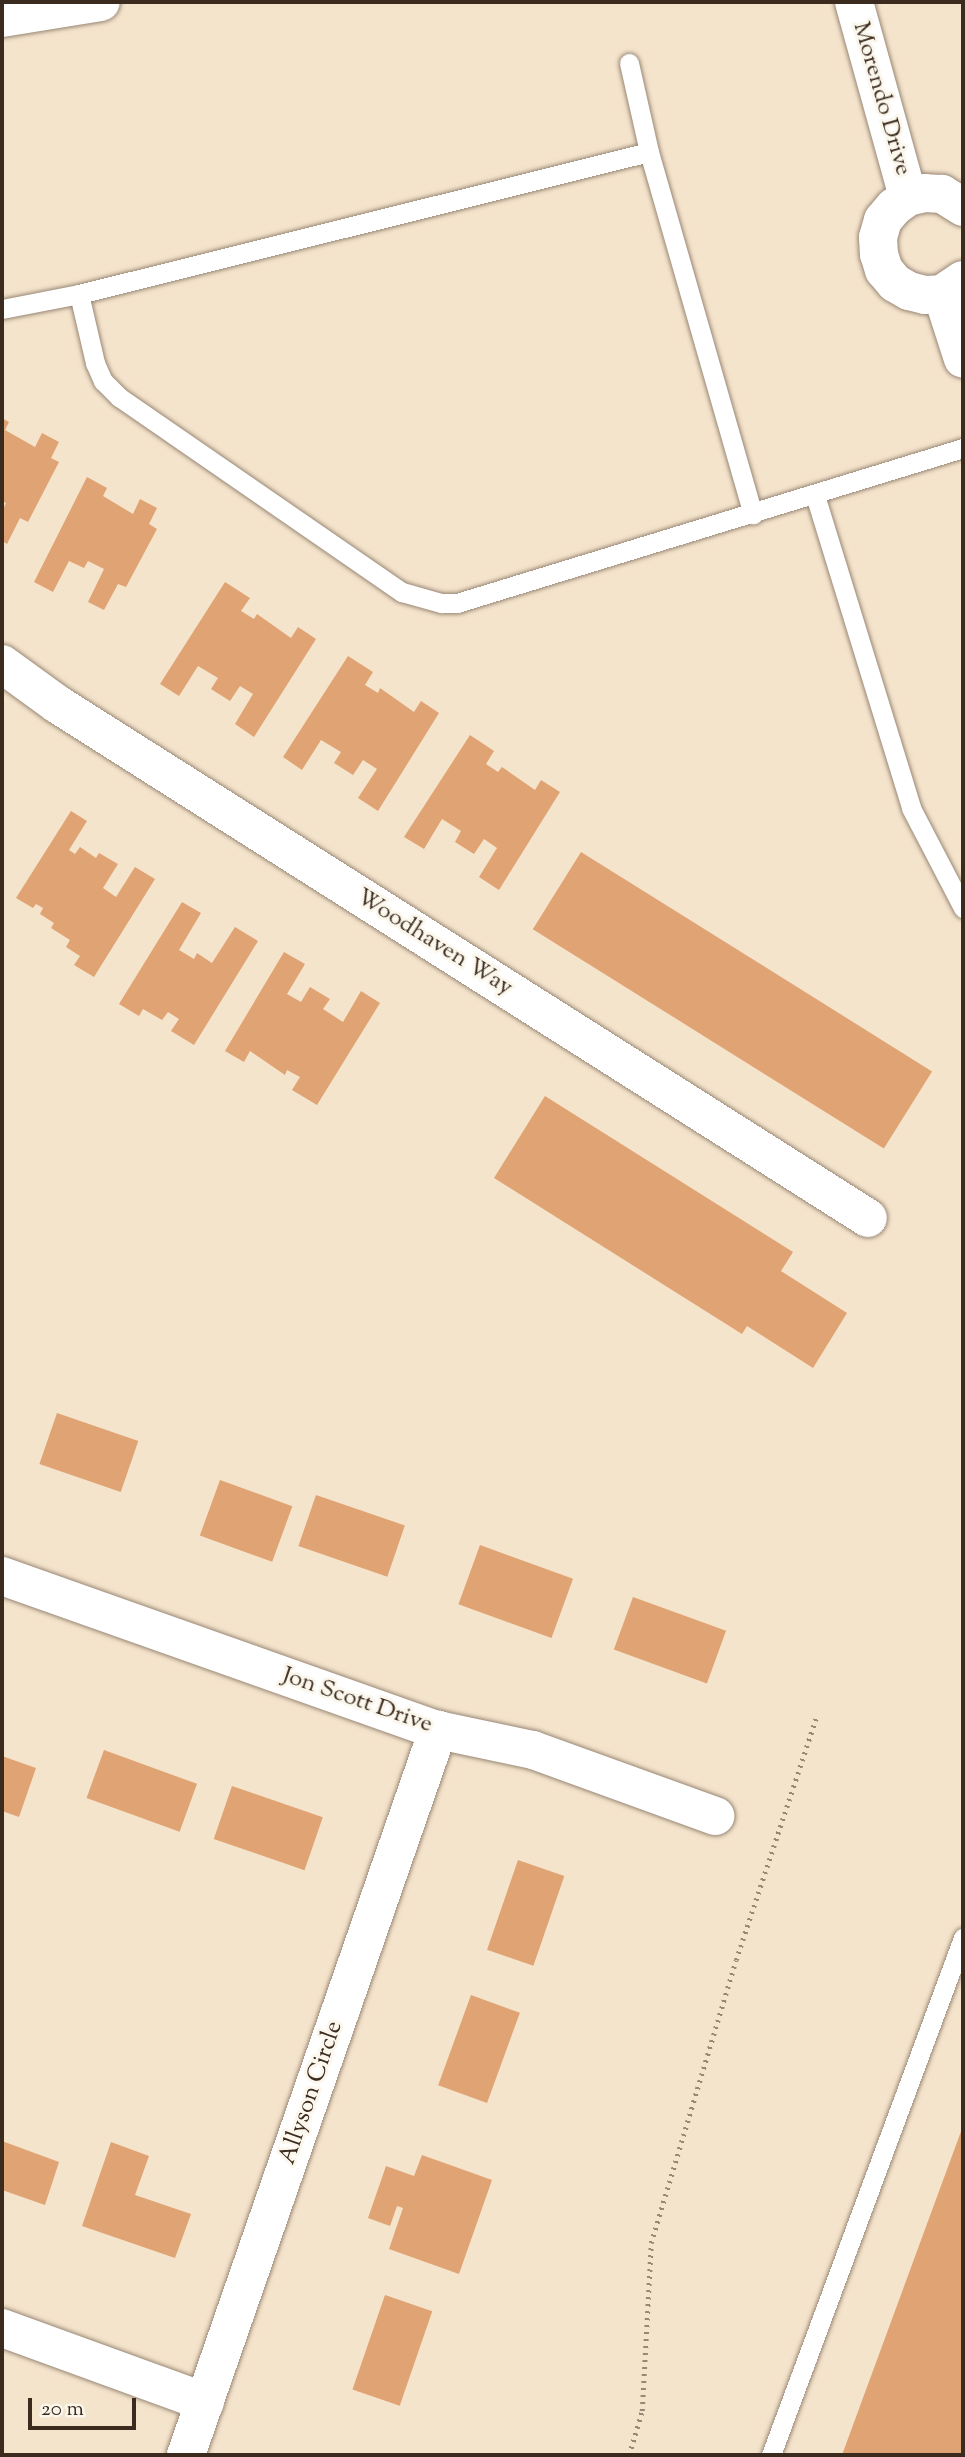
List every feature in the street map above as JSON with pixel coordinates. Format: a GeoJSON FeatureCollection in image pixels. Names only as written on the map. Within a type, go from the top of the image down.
{"type":"FeatureCollection","features":[{"type":"Feature","properties":{"kind":"street"},"geometry":{"type":"LineString","coordinates":[[2,18],[101,2]]}},
{"type":"Feature","properties":{"kind":"street","name":"Morendo Drive"},"geometry":{"type":"LineString","coordinates":[[854,2],[908,197]]}},
{"type":"Feature","properties":{"kind":"street"},"geometry":{"type":"LineString","coordinates":[[963,207],[942,194],[925,193],[908,197],[894,207],[883,220],[878,237],[884,270],[895,283],[925,295],[952,287],[963,359]]}},
{"type":"Feature","properties":{"kind":"street","name":"Woodhaven Way"},"geometry":{"type":"LineString","coordinates":[[2,664],[57,704],[868,1218]]}},
{"type":"Feature","properties":{"kind":"street","name":"Jon Scott Drive"},"geometry":{"type":"LineString","coordinates":[[2,1576],[438,1730],[533,1750],[715,1816]]}},
{"type":"Feature","properties":{"kind":"street","name":"Allyson Circle"},"geometry":{"type":"LineString","coordinates":[[186,2455],[438,1730]]}},
{"type":"Feature","properties":{"kind":"street"},"geometry":{"type":"LineString","coordinates":[[2,2328],[205,2402]]}},
{"type":"Feature","properties":{"kind":"lane"},"geometry":{"type":"LineString","coordinates":[[629,63],[649,152],[753,514]]}},
{"type":"Feature","properties":{"kind":"lane"},"geometry":{"type":"LineString","coordinates":[[2,309],[79,294],[649,152]]}},
{"type":"Feature","properties":{"kind":"lane"},"geometry":{"type":"LineString","coordinates":[[79,294],[95,363],[103,381],[119,397],[402,592],[421,598],[457,603],[963,448]]}},
{"type":"Feature","properties":{"kind":"lane"},"geometry":{"type":"LineString","coordinates":[[816,495],[911,808],[963,908]]}},
{"type":"Feature","properties":{"kind":"lane"},"geometry":{"type":"LineString","coordinates":[[771,2455],[963,1938]]}},
{"type":"Feature","properties":{"kind":"path"},"geometry":{"type":"LineString","coordinates":[[629,2455],[642,2410],[651,2243],[736,1960],[817,1715]]}},
{"type":"Feature","properties":{"kind":"building"},"geometry":{"type":"Polygon","coordinates":[[[2,418],[9,422],[5,430],[35,447],[42,433],[59,442],[51,458],[59,462],[28,522],[20,518],[7,544],[2,541],[2,512],[6,503],[2,501],[2,418]]]}},
{"type":"Feature","properties":{"kind":"building"},"geometry":{"type":"Polygon","coordinates":[[[87,477],[107,488],[103,496],[133,514],[140,499],[157,508],[149,524],[157,529],[126,587],[118,584],[104,610],[88,602],[104,569],[88,561],[84,568],[69,561],[53,592],[34,582],[87,477]]]}},
{"type":"Feature","properties":{"kind":"building"},"geometry":{"type":"Polygon","coordinates":[[[225,582],[250,598],[241,611],[254,619],[257,614],[291,638],[298,627],[316,639],[254,737],[235,724],[253,694],[240,686],[230,701],[211,689],[218,678],[198,666],[179,696],[160,684],[225,582]]]}},
{"type":"Feature","properties":{"kind":"building"},"geometry":{"type":"Polygon","coordinates":[[[348,656],[373,672],[365,685],[378,693],[380,688],[414,712],[421,701],[439,713],[378,811],[358,798],[377,769],[363,760],[353,775],[334,763],[341,752],[321,740],[302,770],[283,757],[348,656]]]}},
{"type":"Feature","properties":{"kind":"building"},"geometry":{"type":"Polygon","coordinates":[[[470,735],[494,751],[486,764],[498,772],[502,767],[535,790],[541,780],[560,792],[499,890],[479,877],[497,848],[484,839],[474,854],[455,842],[461,831],[442,819],[424,849],[404,837],[470,735]]]}},
{"type":"Feature","properties":{"kind":"building"},"geometry":{"type":"Polygon","coordinates":[[[71,811],[87,821],[69,850],[75,854],[80,847],[96,858],[99,853],[118,864],[103,888],[116,897],[135,867],[155,879],[94,977],[74,965],[80,956],[66,947],[70,940],[51,928],[54,923],[40,914],[43,908],[36,904],[33,908],[16,898],[71,811]]]}},
{"type":"Feature","properties":{"kind":"building"},"geometry":{"type":"Polygon","coordinates":[[[581,852],[932,1071],[884,1149],[533,929],[581,852]]]}},
{"type":"Feature","properties":{"kind":"building"},"geometry":{"type":"Polygon","coordinates":[[[182,902],[201,913],[179,950],[194,959],[197,953],[212,963],[235,927],[258,941],[194,1045],[171,1031],[179,1019],[168,1012],[162,1020],[143,1009],[139,1016],[119,1004],[182,902]]]}},
{"type":"Feature","properties":{"kind":"building"},"geometry":{"type":"Polygon","coordinates":[[[284,952],[305,964],[287,994],[301,1002],[310,987],[330,999],[323,1009],[343,1022],[361,991],[380,1003],[317,1105],[292,1090],[300,1077],[287,1070],[285,1075],[250,1051],[244,1062],[225,1051],[284,952]]]}},
{"type":"Feature","properties":{"kind":"building"},"geometry":{"type":"Polygon","coordinates":[[[545,1096],[793,1252],[781,1271],[847,1313],[813,1368],[747,1326],[742,1334],[494,1178],[545,1096]]]}},
{"type":"Feature","properties":{"kind":"building"},"geometry":{"type":"Polygon","coordinates":[[[57,1413],[138,1441],[121,1492],[39,1464],[57,1413]]]}},
{"type":"Feature","properties":{"kind":"building"},"geometry":{"type":"Polygon","coordinates":[[[220,1480],[292,1506],[272,1562],[200,1535],[220,1480]]]}},
{"type":"Feature","properties":{"kind":"building"},"geometry":{"type":"Polygon","coordinates":[[[316,1495],[405,1526],[387,1577],[298,1546],[316,1495]]]}},
{"type":"Feature","properties":{"kind":"building"},"geometry":{"type":"Polygon","coordinates":[[[480,1545],[573,1579],[551,1638],[458,1604],[480,1545]]]}},
{"type":"Feature","properties":{"kind":"building"},"geometry":{"type":"Polygon","coordinates":[[[633,1597],[726,1631],[707,1683],[614,1650],[633,1597]]]}},
{"type":"Feature","properties":{"kind":"building"},"geometry":{"type":"Polygon","coordinates":[[[104,1750],[197,1784],[180,1832],[87,1798],[104,1750]]]}},
{"type":"Feature","properties":{"kind":"building"},"geometry":{"type":"Polygon","coordinates":[[[2,1756],[36,1768],[19,1817],[2,1811],[2,1756]]]}},
{"type":"Feature","properties":{"kind":"building"},"geometry":{"type":"Polygon","coordinates":[[[232,1786],[323,1817],[305,1870],[214,1839],[232,1786]]]}},
{"type":"Feature","properties":{"kind":"building"},"geometry":{"type":"Polygon","coordinates":[[[518,1860],[564,1876],[533,1966],[487,1950],[518,1860]]]}},
{"type":"Feature","properties":{"kind":"building"},"geometry":{"type":"Polygon","coordinates":[[[471,1995],[520,2013],[487,2103],[438,2085],[471,1995]]]}},
{"type":"Feature","properties":{"kind":"building"},"geometry":{"type":"Polygon","coordinates":[[[963,2126],[963,2455],[842,2455],[963,2126]]]}},
{"type":"Feature","properties":{"kind":"building"},"geometry":{"type":"Polygon","coordinates":[[[2,2141],[59,2162],[45,2205],[2,2190],[2,2141]]]}},
{"type":"Feature","properties":{"kind":"building"},"geometry":{"type":"Polygon","coordinates":[[[111,2142],[149,2156],[135,2195],[191,2214],[175,2258],[82,2226],[111,2142]]]}},
{"type":"Feature","properties":{"kind":"building"},"geometry":{"type":"Polygon","coordinates":[[[422,2155],[492,2180],[459,2274],[389,2249],[403,2208],[397,2206],[390,2226],[368,2218],[386,2166],[414,2176],[422,2155]]]}},
{"type":"Feature","properties":{"kind":"building"},"geometry":{"type":"Polygon","coordinates":[[[385,2295],[432,2311],[400,2406],[352,2390],[385,2295]]]}}]}
